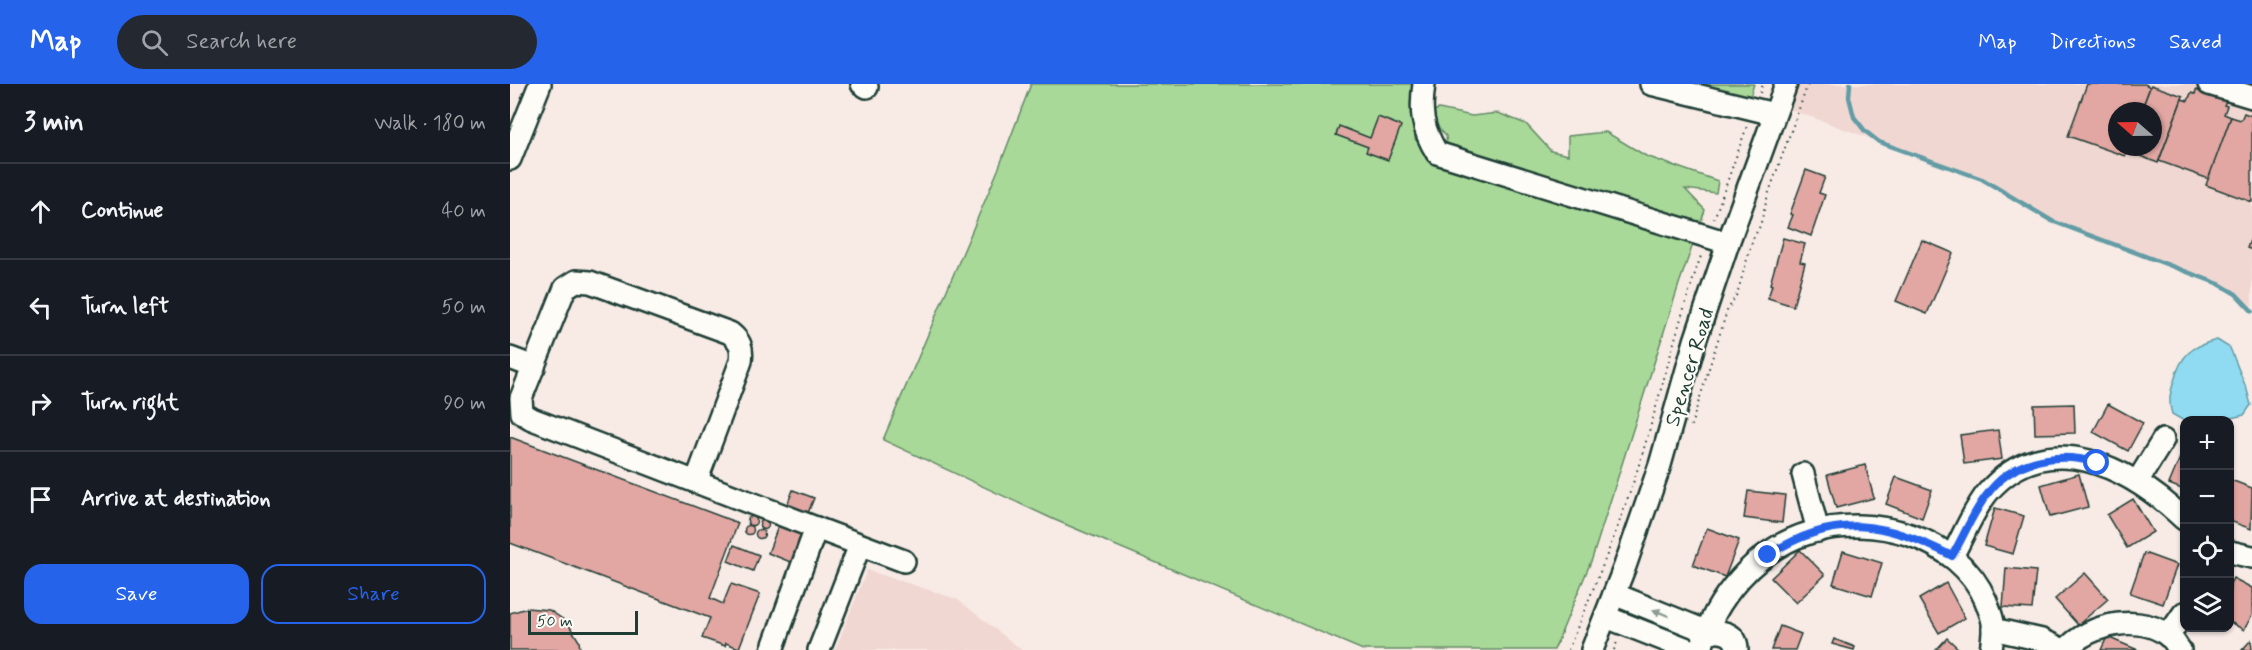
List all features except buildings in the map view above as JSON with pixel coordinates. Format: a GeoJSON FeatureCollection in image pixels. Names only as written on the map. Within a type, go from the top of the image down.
{"type":"FeatureCollection","features":[{"type":"Feature","properties":{"kind":"street"},"geometry":{"type":"LineString","coordinates":[[510,159],[540,84]]}},
{"type":"Feature","properties":{"kind":"street"},"geometry":{"type":"LineString","coordinates":[[1424,84],[1421,105],[1427,136],[1437,153],[1718,239]]}},
{"type":"Feature","properties":{"kind":"street"},"geometry":{"type":"LineString","coordinates":[[1652,84],[1774,114]]}},
{"type":"Feature","properties":{"kind":"street","name":"Spencer Road"},"geometry":{"type":"LineString","coordinates":[[1592,650],[1615,620],[1614,594],[1660,465],[1695,341],[1718,239],[1786,84]]}},
{"type":"Feature","properties":{"kind":"street"},"geometry":{"type":"LineString","coordinates":[[2209,84],[2252,97]]}},
{"type":"Feature","properties":{"kind":"street"},"geometry":{"type":"LineString","coordinates":[[696,482],[741,361],[743,350],[739,340],[730,333],[590,282],[576,281],[565,288],[521,398],[522,412],[532,419],[696,482],[816,528],[860,545],[904,561]]}},
{"type":"Feature","properties":{"kind":"street"},"geometry":{"type":"LineString","coordinates":[[510,358],[534,367]]}},
{"type":"Feature","properties":{"kind":"street"},"geometry":{"type":"LineString","coordinates":[[2137,482],[2163,440]]}},
{"type":"Feature","properties":{"kind":"street"},"geometry":{"type":"LineString","coordinates":[[1952,556],[1986,494],[2005,477],[2030,462],[2054,457],[2081,458],[2097,463],[2137,482],[2180,516]]}},
{"type":"Feature","properties":{"kind":"street"},"geometry":{"type":"LineString","coordinates":[[1803,474],[1818,531]]}},
{"type":"Feature","properties":{"kind":"street"},"geometry":{"type":"LineString","coordinates":[[1705,641],[1724,600],[1752,567],[1792,540],[1818,531],[1854,526],[1905,534],[1952,556],[1962,564],[1982,592],[1993,623],[1991,650]]}},
{"type":"Feature","properties":{"kind":"street"},"geometry":{"type":"LineString","coordinates":[[772,650],[816,528]]}},
{"type":"Feature","properties":{"kind":"street"},"geometry":{"type":"LineString","coordinates":[[819,650],[860,545]]}},
{"type":"Feature","properties":{"kind":"street"},"geometry":{"type":"LineString","coordinates":[[2234,553],[2252,557]]}},
{"type":"Feature","properties":{"kind":"street"},"geometry":{"type":"LineString","coordinates":[[1614,594],[1705,641]]}},
{"type":"Feature","properties":{"kind":"street"},"geometry":{"type":"LineString","coordinates":[[1615,620],[1690,650]]}},
{"type":"Feature","properties":{"kind":"street"},"geometry":{"type":"LineString","coordinates":[[1993,629],[2042,640],[2065,650],[2087,633],[2104,626],[2124,623],[2156,629],[2174,643],[2180,624]]}},
{"type":"Feature","properties":{"kind":"street"},"geometry":{"type":"LineString","coordinates":[[1705,641],[1719,631],[1732,635],[1737,642],[1737,650]]}},
{"type":"Feature","properties":{"kind":"path"},"geometry":{"type":"LineString","coordinates":[[1568,650],[1605,560],[1641,459],[1675,334],[1718,239],[1753,110],[1763,84]]}},
{"type":"Feature","properties":{"kind":"path"},"geometry":{"type":"LineString","coordinates":[[1688,435],[1727,310],[1737,294],[1753,238],[1760,226],[1768,195],[1808,84]]}},
{"type":"Feature","properties":{"kind":"path"},"geometry":{"type":"LineString","coordinates":[[1614,650],[1615,620]]}},
{"type":"Feature","properties":{"kind":"shaded area"},"geometry":{"type":"Polygon","coordinates":[[[1786,84],[2252,84],[2252,311],[2236,294],[2219,284],[2052,221],[1982,179],[1778,105],[1786,84]]]}},
{"type":"Feature","properties":{"kind":"shaded area"},"geometry":{"type":"Polygon","coordinates":[[[867,570],[957,599],[1022,650],[835,650],[867,570]]]}},
{"type":"Feature","properties":{"kind":"green space"},"geometry":{"type":"Polygon","coordinates":[[[1031,84],[1415,84],[1415,139],[1436,162],[1449,168],[1446,136],[1428,113],[1439,109],[1472,116],[1498,113],[1526,124],[1551,151],[1568,155],[1568,136],[1606,132],[1646,156],[1718,181],[1716,193],[1685,189],[1705,210],[1679,284],[1592,559],[1554,650],[1363,650],[1055,520],[883,440],[998,170],[1031,84]]]}},
{"type":"Feature","properties":{"kind":"green space"},"geometry":{"type":"Polygon","coordinates":[[[1677,84],[1754,84],[1748,103],[1677,84]]]}},
{"type":"Feature","properties":{"kind":"water"},"geometry":{"type":"Polygon","coordinates":[[[2217,340],[2230,348],[2251,405],[2244,415],[2234,417],[2180,416],[2180,419],[2172,414],[2171,394],[2180,364],[2188,353],[2200,345],[2217,340]]]}},
{"type":"Feature","properties":{"kind":"waterway"},"geometry":{"type":"LineString","coordinates":[[1850,84],[1849,97],[1854,117],[1865,131],[1879,142],[1982,179],[2052,221],[2219,284],[2236,294],[2252,311]]}},
{"type":"Feature","properties":{"kind":"route"},"geometry":{"type":"LineString","coordinates":[[1768,555],[1810,532],[1854,526],[1872,527],[1905,534],[1952,556],[1986,494],[2005,477],[2030,462],[2054,457],[2068,456],[2097,463]]}}]}
